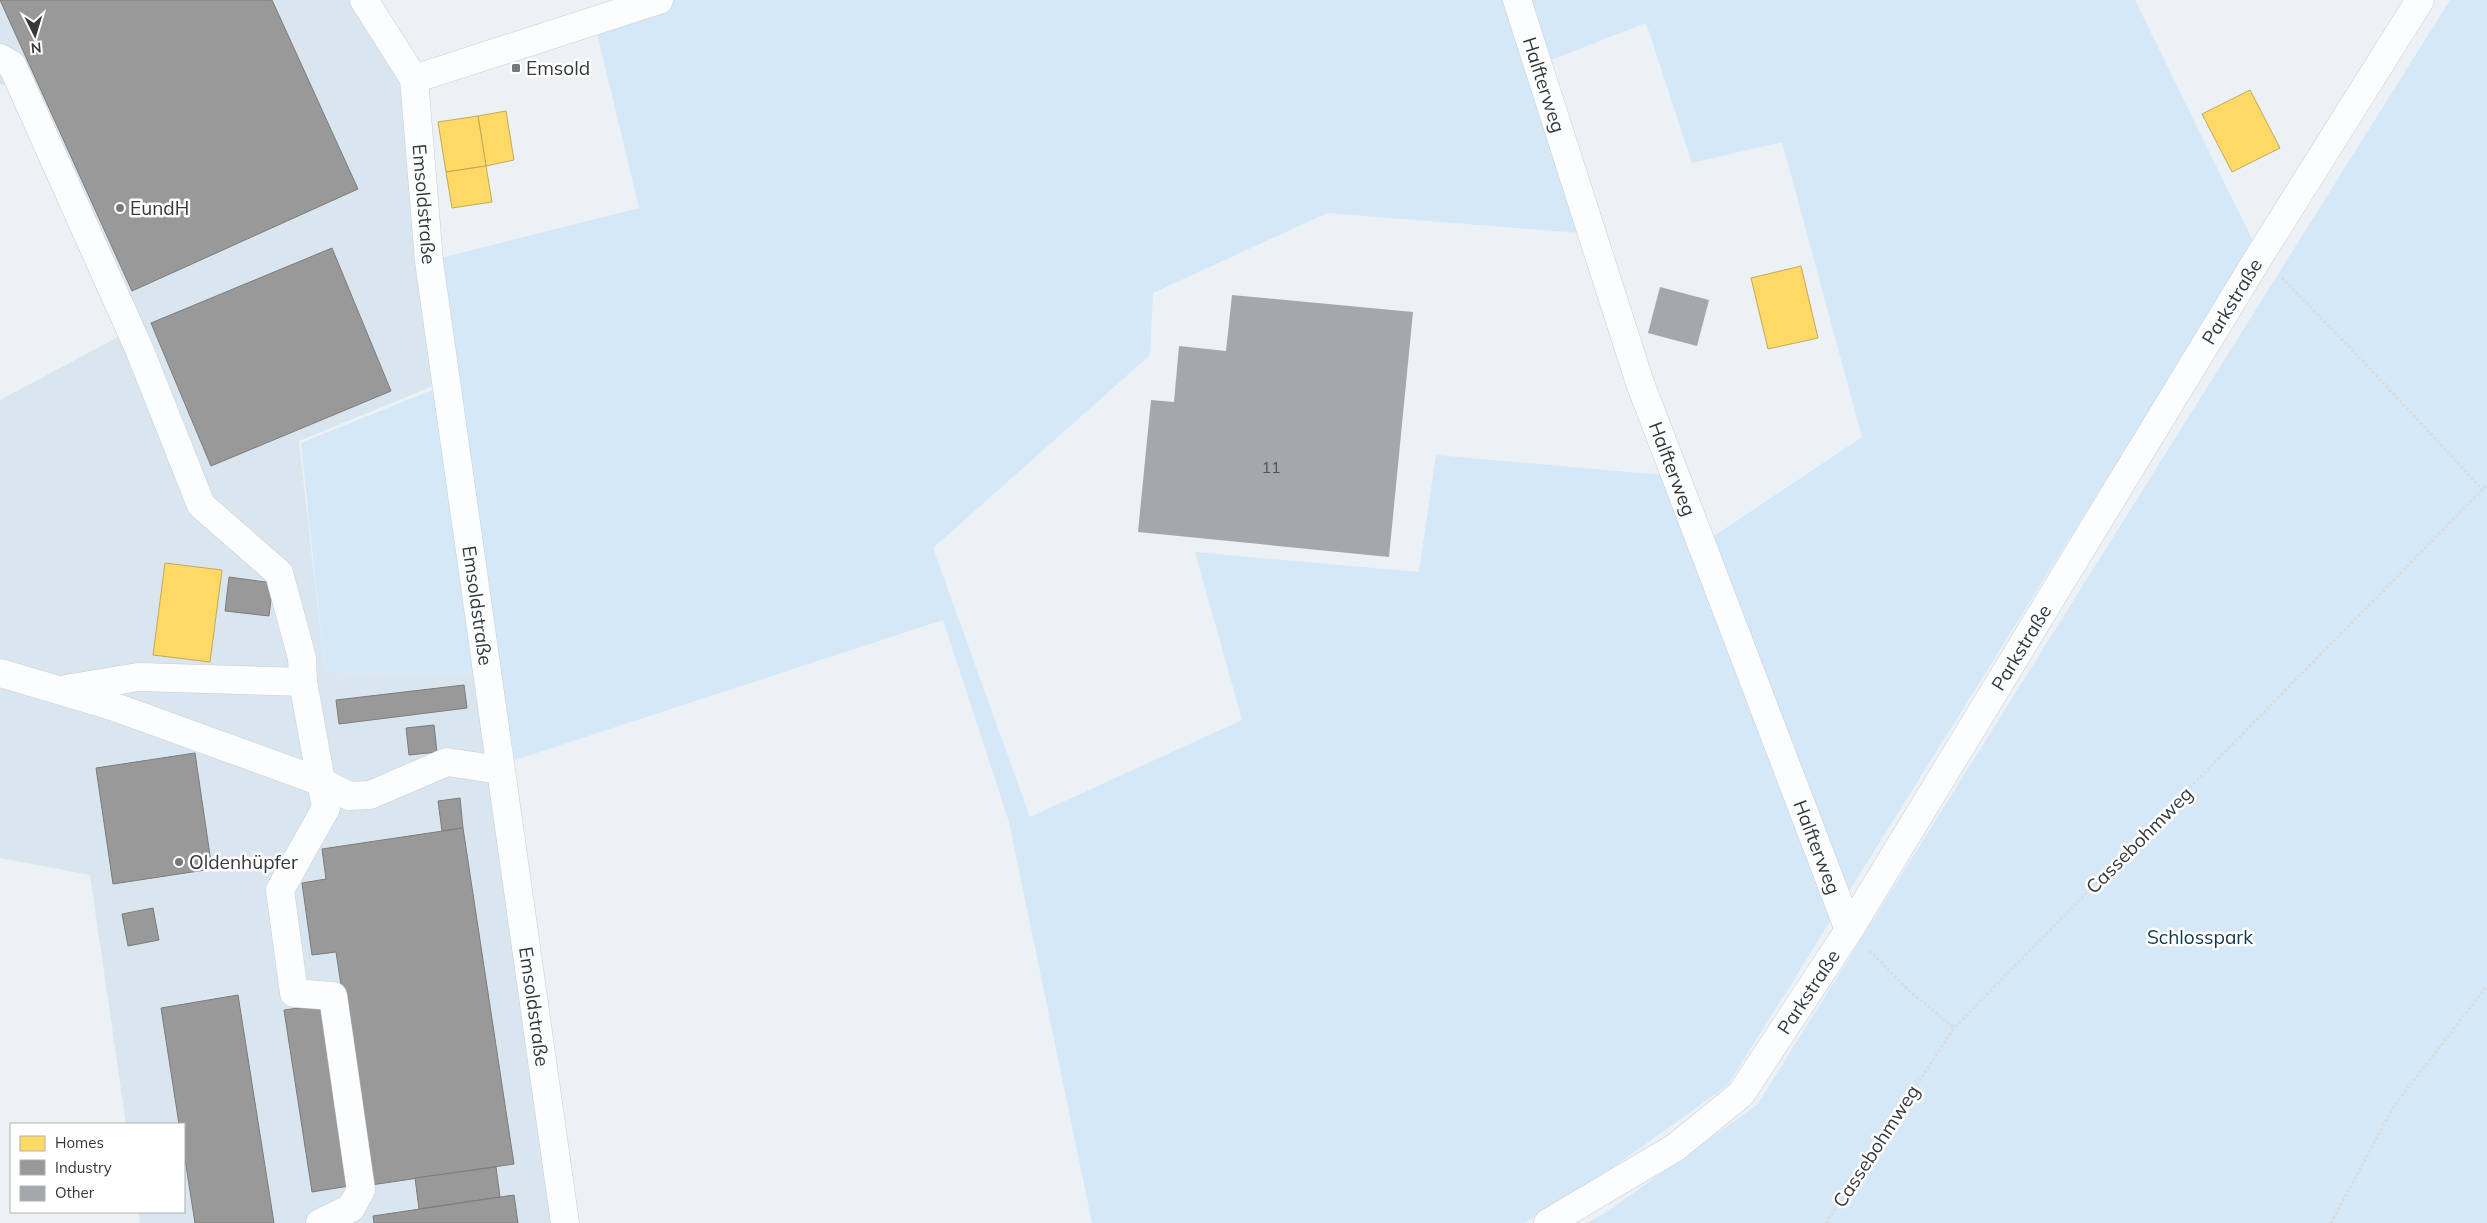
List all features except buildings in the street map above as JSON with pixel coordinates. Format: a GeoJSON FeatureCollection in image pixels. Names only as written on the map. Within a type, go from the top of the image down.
{"type":"FeatureCollection","features":[{"type":"Feature","properties":{"kind":"street","name":"Emsoldstraße"},"geometry":{"type":"LineString","coordinates":[[364,0],[414,79],[429,261],[565,1223]]}},
{"type":"Feature","properties":{"kind":"street"},"geometry":{"type":"LineString","coordinates":[[414,79],[659,0]]}},
{"type":"Feature","properties":{"kind":"street","name":"Parkstraße"},"geometry":{"type":"LineString","coordinates":[[1548,1223],[1676,1147],[1741,1094],[1849,930],[2260,255],[2420,0]]}},
{"type":"Feature","properties":{"kind":"street","name":"Halfterweg"},"geometry":{"type":"LineString","coordinates":[[1523,6],[1640,383],[1849,930]]}},
{"type":"Feature","properties":{"kind":"street"},"geometry":{"type":"LineString","coordinates":[[0,58],[12,65],[140,351],[201,505],[279,573],[302,658],[303,682],[326,808],[280,890],[294,993],[333,996],[361,1190],[351,1208],[320,1223]]}},
{"type":"Feature","properties":{"kind":"street"},"geometry":{"type":"LineString","coordinates":[[58,690],[138,677],[303,682]]}},
{"type":"Feature","properties":{"kind":"street"},"geometry":{"type":"LineString","coordinates":[[8,682],[58,690],[112,706],[322,782],[349,796],[370,795],[447,762],[500,770]]}},
{"type":"Feature","properties":{"kind":"path"},"geometry":{"type":"LineString","coordinates":[[2260,255],[2360,358],[2483,490]]}},
{"type":"Feature","properties":{"kind":"path","name":"Cassebohmweg"},"geometry":{"type":"LineString","coordinates":[[1826,1223],[1954,1028],[2487,485]]}},
{"type":"Feature","properties":{"kind":"path"},"geometry":{"type":"LineString","coordinates":[[1849,930],[1907,989],[1954,1028]]}},
{"type":"Feature","properties":{"kind":"path"},"geometry":{"type":"LineString","coordinates":[[2330,1223],[2394,1106],[2487,986]]}},
{"type":"Feature","properties":{"kind":"shaded area"},"geometry":{"type":"Polygon","coordinates":[[[0,0],[357,0],[410,83],[443,382],[299,441],[325,673],[482,674],[559,1223],[140,1223],[139,1213],[185,1213],[185,1123],[126,1123],[90,875],[0,858],[0,400],[118,337],[5,85],[0,84],[0,0]]]}},
{"type":"Feature","properties":{"kind":"green space"},"geometry":{"type":"Polygon","coordinates":[[[659,0],[2135,0],[2254,243],[1728,1085],[1587,1186],[1523,1223],[1092,1223],[1009,822],[943,620],[515,760],[429,261],[639,208],[594,21],[659,0]],[[1646,23],[1538,65],[1592,234],[1327,213],[1153,293],[1150,355],[933,548],[1030,817],[1242,720],[1195,552],[1419,572],[1436,455],[1675,476],[1702,544],[1862,437],[1782,142],[1692,163],[1646,23]]]}},
{"type":"Feature","properties":{"kind":"green space","name":"Schlosspark"},"geometry":{"type":"Polygon","coordinates":[[[2450,0],[2487,0],[2487,1223],[1587,1223],[1605,1213],[1757,1105],[2450,0]]]}},
{"type":"Feature","properties":{"kind":"green space"},"geometry":{"type":"Polygon","coordinates":[[[442,386],[482,674],[325,673],[301,443],[442,386]]]}},
{"type":"Feature","properties":{"kind":"place","name":"Emsold"},"geometry":{"type":"Point","coordinates":[516,68]}},
{"type":"Feature","properties":{"kind":"place","name":"EundH"},"geometry":{"type":"Point","coordinates":[120,208]}},
{"type":"Feature","properties":{"kind":"place","name":"Oldenhüpfer"},"geometry":{"type":"Point","coordinates":[179,862]}}]}
